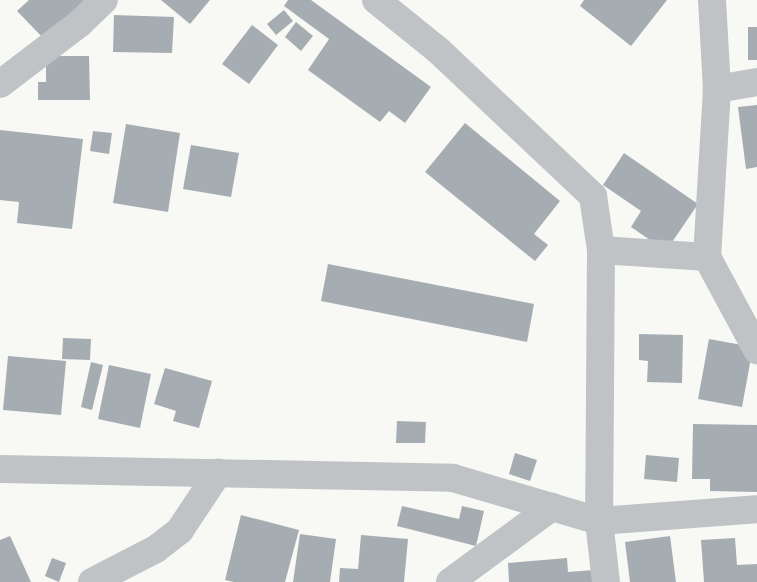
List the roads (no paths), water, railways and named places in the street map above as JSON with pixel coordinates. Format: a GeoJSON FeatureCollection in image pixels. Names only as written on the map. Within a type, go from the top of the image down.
{"type":"FeatureCollection","features":[{"type":"Feature","properties":{"kind":"street"},"geometry":{"type":"LineString","coordinates":[[0,84],[80,23],[104,0]]}},
{"type":"Feature","properties":{"kind":"street"},"geometry":{"type":"LineString","coordinates":[[376,0],[439,51],[593,196],[601,250],[599,521],[606,582]]}},
{"type":"Feature","properties":{"kind":"street"},"geometry":{"type":"LineString","coordinates":[[712,0],[717,89],[707,257],[757,350]]}},
{"type":"Feature","properties":{"kind":"street"},"geometry":{"type":"LineString","coordinates":[[717,89],[757,82]]}},
{"type":"Feature","properties":{"kind":"street"},"geometry":{"type":"LineString","coordinates":[[601,250],[707,257]]}},
{"type":"Feature","properties":{"kind":"street"},"geometry":{"type":"LineString","coordinates":[[0,469],[453,478],[599,521],[757,509]]}},
{"type":"Feature","properties":{"kind":"street"},"geometry":{"type":"LineString","coordinates":[[92,582],[156,549],[180,530],[218,473]]}},
{"type":"Feature","properties":{"kind":"street"},"geometry":{"type":"LineString","coordinates":[[450,582],[552,507]]}}]}
